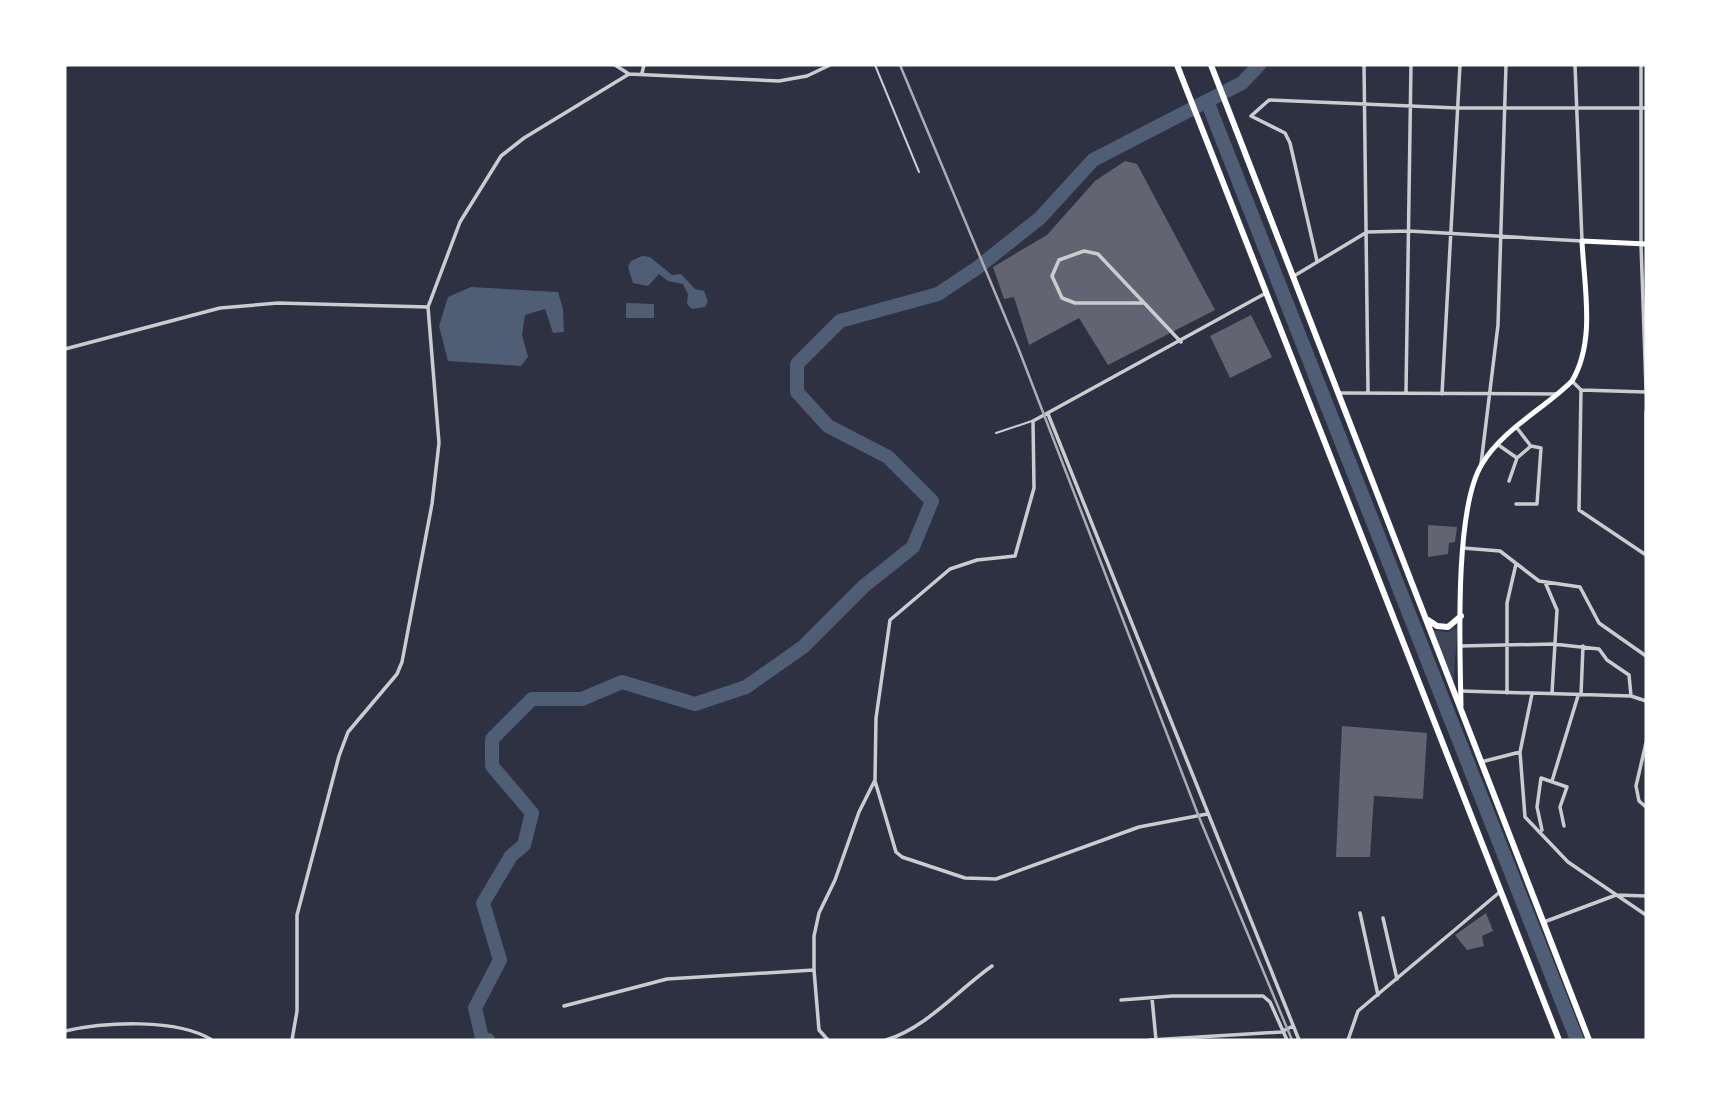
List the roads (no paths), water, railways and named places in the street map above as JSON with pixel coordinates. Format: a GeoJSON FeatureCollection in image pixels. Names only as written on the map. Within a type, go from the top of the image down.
{"type":"FeatureCollection","features":[{"type":"Feature","properties":{"kind":"highway"},"geometry":{"type":"LineString","coordinates":[[1177,65],[1559,1040]]}},
{"type":"Feature","properties":{"kind":"highway"},"geometry":{"type":"LineString","coordinates":[[1212,68],[1589,1040]]}},
{"type":"Feature","properties":{"kind":"highway"},"geometry":{"type":"LineString","coordinates":[[1424,615],[1432,624],[1442,628],[1454,625],[1461,617]]}},
{"type":"Feature","properties":{"kind":"main road"},"geometry":{"type":"LineString","coordinates":[[1461,711],[1463,548],[1468,509],[1481,465],[1497,444],[1559,394],[1572,381],[1580,367],[1585,349],[1582,241],[1644,244]]}},
{"type":"Feature","properties":{"kind":"street"},"geometry":{"type":"LineString","coordinates":[[615,65],[629,74]]}},
{"type":"Feature","properties":{"kind":"street"},"geometry":{"type":"LineString","coordinates":[[642,73],[644,65]]}},
{"type":"Feature","properties":{"kind":"street"},"geometry":{"type":"LineString","coordinates":[[292,1040],[297,1011],[298,915],[339,756],[348,732],[397,674],[402,662],[432,504],[439,443],[428,307],[460,222],[501,156],[524,138],[629,74],[779,81],[807,76],[830,65]]}},
{"type":"Feature","properties":{"kind":"street"},"geometry":{"type":"LineString","coordinates":[[1364,65],[1368,391]]}},
{"type":"Feature","properties":{"kind":"street"},"geometry":{"type":"LineString","coordinates":[[1406,392],[1411,65]]}},
{"type":"Feature","properties":{"kind":"street"},"geometry":{"type":"LineString","coordinates":[[1442,394],[1460,65]]}},
{"type":"Feature","properties":{"kind":"street"},"geometry":{"type":"LineString","coordinates":[[1481,465],[1492,396],[1498,325],[1506,65]]}},
{"type":"Feature","properties":{"kind":"street"},"geometry":{"type":"LineString","coordinates":[[1293,277],[1367,232],[1409,231],[1582,241],[1575,65]]}},
{"type":"Feature","properties":{"kind":"street"},"geometry":{"type":"LineString","coordinates":[[1572,381],[1581,390],[1646,390],[1642,65]]}},
{"type":"Feature","properties":{"kind":"street"},"geometry":{"type":"LineString","coordinates":[[1317,261],[1290,143],[1285,133],[1251,116],[1272,99],[1457,108],[1644,108]]}},
{"type":"Feature","properties":{"kind":"street"},"geometry":{"type":"LineString","coordinates":[[1143,303],[1075,303],[1062,298],[1052,276],[1059,260],[1084,251],[1098,254],[1181,342]]}},
{"type":"Feature","properties":{"kind":"street"},"geometry":{"type":"LineString","coordinates":[[1207,814],[1139,827],[996,878],[965,878],[902,857],[896,852],[875,780],[876,718],[890,620],[950,569],[977,561],[1015,556],[1034,488],[1033,421],[1266,293]]}},
{"type":"Feature","properties":{"kind":"street"},"geometry":{"type":"LineString","coordinates":[[65,349],[220,308],[278,303],[428,307]]}},
{"type":"Feature","properties":{"kind":"street"},"geometry":{"type":"LineString","coordinates":[[1581,390],[1579,510],[1646,555]]}},
{"type":"Feature","properties":{"kind":"street"},"geometry":{"type":"LineString","coordinates":[[1338,393],[1368,391],[1492,396],[1559,394]]}},
{"type":"Feature","properties":{"kind":"street"},"geometry":{"type":"LineString","coordinates":[[1646,412],[1646,555]]}},
{"type":"Feature","properties":{"kind":"street"},"geometry":{"type":"LineString","coordinates":[[1048,414],[1299,1040]]}},
{"type":"Feature","properties":{"kind":"street"},"geometry":{"type":"LineString","coordinates":[[1516,504],[1537,503],[1541,448],[1531,446],[1517,428]]}},
{"type":"Feature","properties":{"kind":"street"},"geometry":{"type":"LineString","coordinates":[[1497,444],[1517,458]]}},
{"type":"Feature","properties":{"kind":"street"},"geometry":{"type":"LineString","coordinates":[[1508,481],[1517,458],[1531,446]]}},
{"type":"Feature","properties":{"kind":"street"},"geometry":{"type":"LineString","coordinates":[[1463,548],[1500,551],[1545,582],[1580,587],[1599,623],[1646,656]]}},
{"type":"Feature","properties":{"kind":"street"},"geometry":{"type":"LineString","coordinates":[[1507,693],[1507,603],[1516,564]]}},
{"type":"Feature","properties":{"kind":"street"},"geometry":{"type":"LineString","coordinates":[[1545,582],[1556,610],[1552,694]]}},
{"type":"Feature","properties":{"kind":"street"},"geometry":{"type":"LineString","coordinates":[[1461,646],[1553,644],[1599,649],[1607,660],[1629,676],[1630,696]]}},
{"type":"Feature","properties":{"kind":"street"},"geometry":{"type":"LineString","coordinates":[[1552,781],[1580,695],[1583,646]]}},
{"type":"Feature","properties":{"kind":"street"},"geometry":{"type":"LineString","coordinates":[[1461,691],[1630,696],[1646,701]]}},
{"type":"Feature","properties":{"kind":"street"},"geometry":{"type":"LineString","coordinates":[[1532,694],[1520,752],[1522,811],[1568,862],[1646,915]]}},
{"type":"Feature","properties":{"kind":"street"},"geometry":{"type":"LineString","coordinates":[[1646,743],[1636,786],[1639,801],[1646,807]]}},
{"type":"Feature","properties":{"kind":"street"},"geometry":{"type":"LineString","coordinates":[[1481,762],[1520,752]]}},
{"type":"Feature","properties":{"kind":"street"},"geometry":{"type":"LineString","coordinates":[[1542,832],[1537,807],[1541,779],[1567,787],[1560,807],[1564,826]]}},
{"type":"Feature","properties":{"kind":"street"},"geometry":{"type":"LineString","coordinates":[[828,1040],[819,1030],[814,970],[818,913],[835,880],[859,812],[875,780]]}},
{"type":"Feature","properties":{"kind":"street"},"geometry":{"type":"LineString","coordinates":[[1348,1040],[1358,1011],[1502,891]]}},
{"type":"Feature","properties":{"kind":"street"},"geometry":{"type":"LineString","coordinates":[[1544,922],[1616,895],[1646,896]]}},
{"type":"Feature","properties":{"kind":"street"},"geometry":{"type":"LineString","coordinates":[[1360,913],[1378,995]]}},
{"type":"Feature","properties":{"kind":"street"},"geometry":{"type":"LineString","coordinates":[[1383,918],[1397,979]]}},
{"type":"Feature","properties":{"kind":"street"},"geometry":{"type":"LineString","coordinates":[[886,1040],[900,1036],[918,1024],[992,966]]}},
{"type":"Feature","properties":{"kind":"street"},"geometry":{"type":"LineString","coordinates":[[564,1006],[667,979],[814,970]]}},
{"type":"Feature","properties":{"kind":"street"},"geometry":{"type":"LineString","coordinates":[[1121,1000],[1263,996],[1270,1002],[1287,1040]]}},
{"type":"Feature","properties":{"kind":"street"},"geometry":{"type":"LineString","coordinates":[[1152,998],[1156,1040]]}},
{"type":"Feature","properties":{"kind":"street"},"geometry":{"type":"LineString","coordinates":[[65,1031],[97,1026],[176,1027],[212,1040]]}},
{"type":"Feature","properties":{"kind":"street"},"geometry":{"type":"LineString","coordinates":[[1150,1040],[1283,1031],[1293,1026]]}},
{"type":"Feature","properties":{"kind":"lane"},"geometry":{"type":"LineString","coordinates":[[875,65],[919,172]]}},
{"type":"Feature","properties":{"kind":"lane"},"geometry":{"type":"LineString","coordinates":[[996,433],[1033,421]]}},
{"type":"Feature","properties":{"kind":"waterway"},"geometry":{"type":"LineString","coordinates":[[488,1040],[482,1038],[475,1008],[500,960],[483,903],[511,856],[524,845],[532,813],[492,766],[492,739],[532,699],[582,699],[622,682],[695,704],[746,687],[803,647],[864,586],[913,547],[932,501],[888,457],[828,426],[797,392],[797,364],[840,321],[938,294],[977,268],[1040,218],[1093,160],[1242,83],[1259,65]]}},
{"type":"Feature","properties":{"kind":"waterway"},"geometry":{"type":"LineString","coordinates":[[1199,105],[1207,101],[1577,1040]]}},
{"type":"Feature","properties":{"kind":"railway"},"geometry":{"type":"LineString","coordinates":[[900,65],[1019,350],[1199,817],[1292,1040]]}}]}
